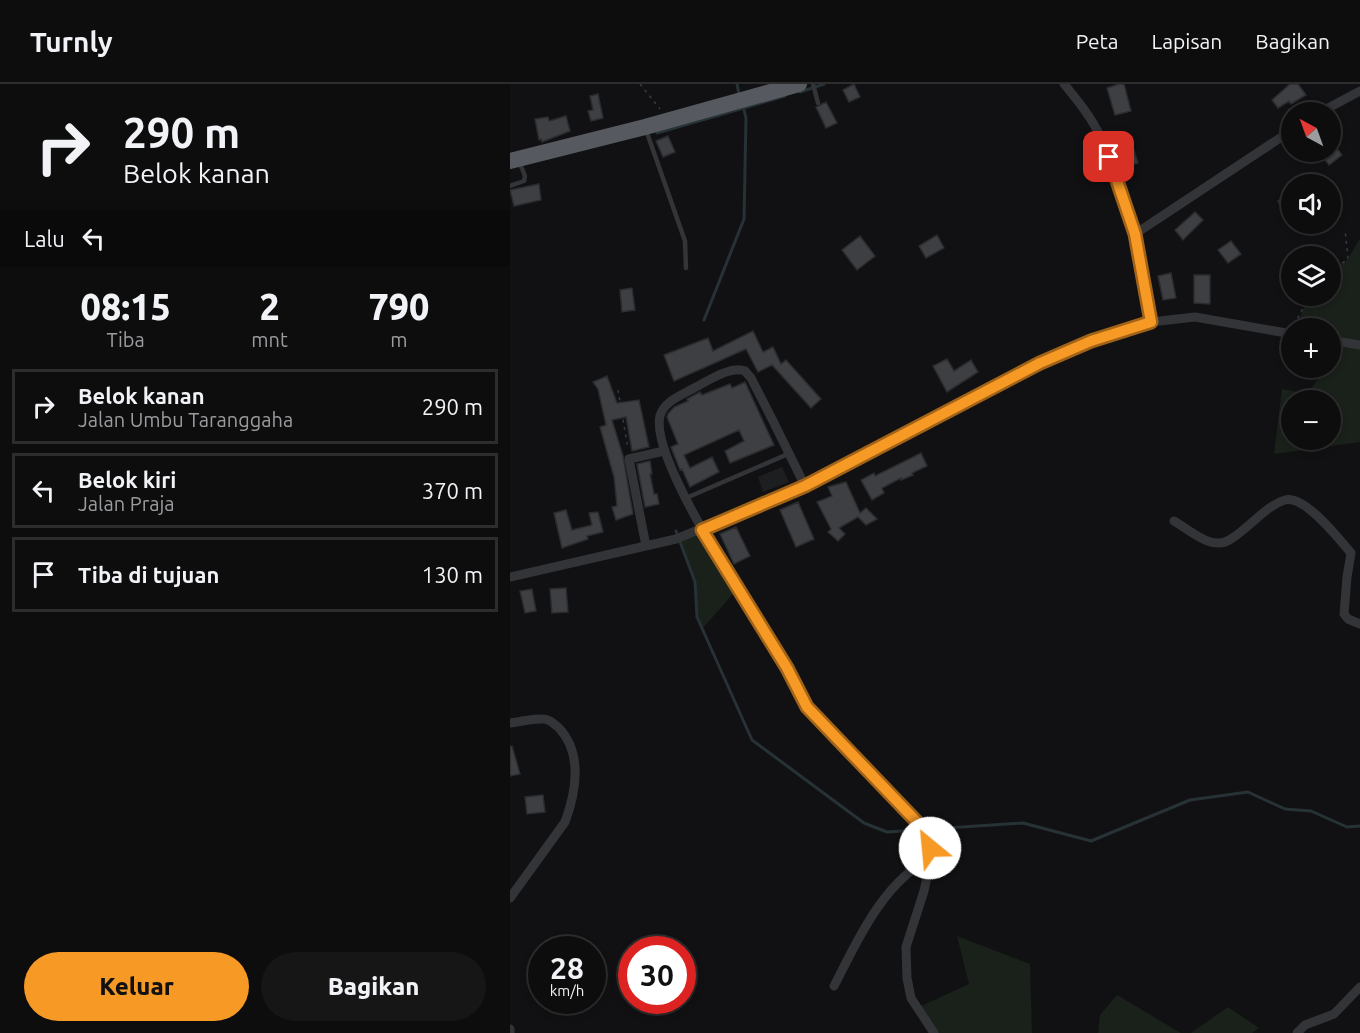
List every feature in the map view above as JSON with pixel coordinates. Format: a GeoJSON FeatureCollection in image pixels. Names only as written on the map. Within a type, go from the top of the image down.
{"type":"FeatureCollection","features":[{"type":"Feature","properties":{"kind":"highway"},"geometry":{"type":"LineString","coordinates":[[514,160],[741,100],[810,86]]}},
{"type":"Feature","properties":{"kind":"street"},"geometry":{"type":"LineString","coordinates":[[1064,84],[1102,139],[1135,234],[1151,322]]}},
{"type":"Feature","properties":{"kind":"street"},"geometry":{"type":"LineString","coordinates":[[1340,102],[1360,91]]}},
{"type":"Feature","properties":{"kind":"street"},"geometry":{"type":"LineString","coordinates":[[1135,234],[1281,137]]}},
{"type":"Feature","properties":{"kind":"street"},"geometry":{"type":"LineString","coordinates":[[510,577],[679,538],[702,530],[805,486],[1040,363],[1091,341],[1151,322],[1184,318],[1213,319],[1281,332]]}},
{"type":"Feature","properties":{"kind":"street"},"geometry":{"type":"LineString","coordinates":[[1341,342],[1360,345]]}},
{"type":"Feature","properties":{"kind":"street"},"geometry":{"type":"LineString","coordinates":[[805,486],[751,378],[740,369],[701,385],[663,408],[659,424],[664,451],[685,499],[787,668],[807,707],[916,821],[926,836],[932,855],[924,891],[906,947],[911,998],[934,1033]]}},
{"type":"Feature","properties":{"kind":"street"},"geometry":{"type":"LineString","coordinates":[[646,546],[629,459],[664,451]]}},
{"type":"Feature","properties":{"kind":"street"},"geometry":{"type":"LineString","coordinates":[[1174,521],[1208,541],[1219,543],[1233,538],[1279,502],[1292,498],[1300,501],[1324,522],[1351,553],[1344,614],[1348,619],[1360,624]]}},
{"type":"Feature","properties":{"kind":"street"},"geometry":{"type":"LineString","coordinates":[[510,723],[544,718],[552,722],[568,742],[576,765],[570,809],[565,822],[510,898]]}},
{"type":"Feature","properties":{"kind":"street"},"geometry":{"type":"LineString","coordinates":[[834,986],[882,900],[904,876],[932,855],[949,849]]}},
{"type":"Feature","properties":{"kind":"street"},"geometry":{"type":"LineString","coordinates":[[1297,1033],[1305,1025],[1334,1014],[1360,987]]}},
{"type":"Feature","properties":{"kind":"lane"},"geometry":{"type":"LineString","coordinates":[[810,86],[818,103]]}},
{"type":"Feature","properties":{"kind":"lane"},"geometry":{"type":"LineString","coordinates":[[645,127],[685,241],[686,268]]}},
{"type":"Feature","properties":{"kind":"lane"},"geometry":{"type":"LineString","coordinates":[[510,186],[524,181],[525,176],[514,160]]}},
{"type":"Feature","properties":{"kind":"lane"},"geometry":{"type":"LineString","coordinates":[[685,499],[788,454]]}},
{"type":"Feature","properties":{"kind":"path"},"geometry":{"type":"LineString","coordinates":[[640,84],[672,120]]}},
{"type":"Feature","properties":{"kind":"path"},"geometry":{"type":"LineString","coordinates":[[1341,264],[1348,259],[1345,229]]}},
{"type":"Feature","properties":{"kind":"path"},"geometry":{"type":"LineString","coordinates":[[618,390],[629,459]]}},
{"type":"Feature","properties":{"kind":"shaded area"},"geometry":{"type":"Polygon","coordinates":[[[1360,238],[1360,442],[1341,445],[1341,390],[1310,390],[1318,378],[1341,378],[1341,318],[1299,318],[1305,306],[1341,306],[1341,264],[1348,259],[1360,238]]]}},
{"type":"Feature","properties":{"kind":"shaded area"},"geometry":{"type":"Polygon","coordinates":[[[1281,397],[1281,450],[1303,450],[1274,454],[1281,397]]]}},
{"type":"Feature","properties":{"kind":"shaded area"},"geometry":{"type":"Polygon","coordinates":[[[782,467],[789,482],[763,492],[758,477],[782,467]]]}},
{"type":"Feature","properties":{"kind":"shaded area"},"geometry":{"type":"Polygon","coordinates":[[[700,530],[734,593],[702,629],[697,617],[695,582],[679,538],[700,530]]]}},
{"type":"Feature","properties":{"kind":"shaded area"},"geometry":{"type":"Polygon","coordinates":[[[957,936],[1030,964],[1032,1033],[938,1033],[919,1007],[969,984],[957,936]]]}},
{"type":"Feature","properties":{"kind":"shaded area"},"geometry":{"type":"Polygon","coordinates":[[[1117,995],[1181,1033],[1098,1033],[1100,1015],[1117,995]]]}},
{"type":"Feature","properties":{"kind":"shaded area"},"geometry":{"type":"Polygon","coordinates":[[[1228,1007],[1259,1028],[1252,1033],[1191,1033],[1228,1007]]]}},
{"type":"Feature","properties":{"kind":"building"},"geometry":{"type":"Polygon","coordinates":[[[854,84],[860,97],[849,102],[843,90],[854,84]]]}},
{"type":"Feature","properties":{"kind":"building"},"geometry":{"type":"Polygon","coordinates":[[[1124,84],[1131,111],[1115,115],[1107,88],[1124,84]]]}},
{"type":"Feature","properties":{"kind":"building"},"geometry":{"type":"Polygon","coordinates":[[[1290,84],[1298,84],[1306,95],[1294,102],[1281,102],[1281,106],[1278,108],[1272,100],[1290,84]]]}},
{"type":"Feature","properties":{"kind":"building"},"geometry":{"type":"Polygon","coordinates":[[[598,94],[603,118],[591,121],[588,111],[593,110],[590,96],[598,94]]]}},
{"type":"Feature","properties":{"kind":"building"},"geometry":{"type":"Polygon","coordinates":[[[826,102],[837,123],[826,128],[816,107],[826,102]]]}},
{"type":"Feature","properties":{"kind":"building"},"geometry":{"type":"Polygon","coordinates":[[[566,116],[570,131],[542,142],[541,139],[539,140],[535,119],[548,117],[549,121],[566,116]]]}},
{"type":"Feature","properties":{"kind":"building"},"geometry":{"type":"Polygon","coordinates":[[[668,136],[675,152],[663,157],[656,141],[668,136]]]}},
{"type":"Feature","properties":{"kind":"building"},"geometry":{"type":"Polygon","coordinates":[[[1132,144],[1138,163],[1125,167],[1119,148],[1132,144]]]}},
{"type":"Feature","properties":{"kind":"building"},"geometry":{"type":"Polygon","coordinates":[[[539,184],[541,200],[514,206],[510,190],[539,184]]]}},
{"type":"Feature","properties":{"kind":"building"},"geometry":{"type":"Polygon","coordinates":[[[1195,212],[1203,220],[1183,240],[1175,230],[1195,212]]]}},
{"type":"Feature","properties":{"kind":"building"},"geometry":{"type":"Polygon","coordinates":[[[937,235],[944,248],[926,258],[919,246],[937,235]]]}},
{"type":"Feature","properties":{"kind":"building"},"geometry":{"type":"Polygon","coordinates":[[[860,236],[875,256],[857,270],[842,250],[860,236]]]}},
{"type":"Feature","properties":{"kind":"building"},"geometry":{"type":"Polygon","coordinates":[[[1231,241],[1241,254],[1228,263],[1218,250],[1231,241]]]}},
{"type":"Feature","properties":{"kind":"building"},"geometry":{"type":"Polygon","coordinates":[[[1171,273],[1176,298],[1163,300],[1158,276],[1171,273]]]}},
{"type":"Feature","properties":{"kind":"building"},"geometry":{"type":"Polygon","coordinates":[[[1194,275],[1210,275],[1210,304],[1194,303],[1194,275]]]}},
{"type":"Feature","properties":{"kind":"building"},"geometry":{"type":"Polygon","coordinates":[[[632,288],[635,310],[622,312],[620,290],[632,288]]]}},
{"type":"Feature","properties":{"kind":"building"},"geometry":{"type":"Polygon","coordinates":[[[753,331],[763,352],[773,347],[781,364],[786,360],[821,399],[811,408],[772,365],[758,372],[746,349],[674,381],[664,355],[708,338],[713,351],[753,331]]]}},
{"type":"Feature","properties":{"kind":"building"},"geometry":{"type":"Polygon","coordinates":[[[947,359],[954,371],[971,360],[978,372],[947,392],[933,366],[947,359]]]}},
{"type":"Feature","properties":{"kind":"building"},"geometry":{"type":"Polygon","coordinates":[[[607,376],[617,403],[639,400],[649,447],[632,451],[626,417],[612,420],[623,456],[633,514],[616,520],[612,507],[617,506],[614,477],[600,427],[606,425],[598,389],[593,382],[607,376]]]}},
{"type":"Feature","properties":{"kind":"building"},"geometry":{"type":"Polygon","coordinates":[[[745,382],[774,445],[730,463],[725,451],[744,441],[739,430],[684,455],[690,468],[712,457],[719,472],[690,487],[671,447],[678,444],[667,417],[668,414],[674,407],[700,392],[702,395],[730,384],[732,388],[745,382]]]}},
{"type":"Feature","properties":{"kind":"building"},"geometry":{"type":"Polygon","coordinates":[[[921,453],[927,466],[912,473],[913,475],[901,480],[901,478],[882,488],[884,493],[872,500],[861,480],[874,473],[875,476],[921,453]]]}},
{"type":"Feature","properties":{"kind":"building"},"geometry":{"type":"Polygon","coordinates":[[[650,461],[654,494],[657,494],[659,504],[645,507],[637,464],[650,461]]]}},
{"type":"Feature","properties":{"kind":"building"},"geometry":{"type":"Polygon","coordinates":[[[846,482],[860,513],[866,508],[877,519],[866,525],[858,517],[839,528],[845,534],[838,541],[828,532],[831,529],[817,502],[832,496],[828,487],[846,482]]]}},
{"type":"Feature","properties":{"kind":"building"},"geometry":{"type":"Polygon","coordinates":[[[798,502],[814,539],[796,547],[780,510],[798,502]]]}},
{"type":"Feature","properties":{"kind":"building"},"geometry":{"type":"Polygon","coordinates":[[[566,510],[572,530],[592,525],[589,513],[598,512],[603,532],[587,536],[588,539],[562,548],[554,513],[566,510]]]}},
{"type":"Feature","properties":{"kind":"building"},"geometry":{"type":"Polygon","coordinates":[[[736,527],[750,556],[734,564],[720,534],[736,527]]]}},
{"type":"Feature","properties":{"kind":"building"},"geometry":{"type":"Polygon","coordinates":[[[566,588],[568,612],[552,613],[550,589],[566,588]]]}},
{"type":"Feature","properties":{"kind":"building"},"geometry":{"type":"Polygon","coordinates":[[[532,589],[536,611],[525,613],[520,591],[532,589]]]}},
{"type":"Feature","properties":{"kind":"building"},"geometry":{"type":"Polygon","coordinates":[[[510,746],[512,746],[520,774],[510,776],[510,746]]]}},
{"type":"Feature","properties":{"kind":"building"},"geometry":{"type":"Polygon","coordinates":[[[543,795],[545,812],[527,814],[525,797],[543,795]]]}},
{"type":"Feature","properties":{"kind":"waterway"},"geometry":{"type":"LineString","coordinates":[[737,84],[739,94]]}},
{"type":"Feature","properties":{"kind":"waterway"},"geometry":{"type":"LineString","coordinates":[[800,92],[824,84]]}},
{"type":"Feature","properties":{"kind":"waterway"},"geometry":{"type":"LineString","coordinates":[[657,133],[785,96]]}},
{"type":"Feature","properties":{"kind":"waterway"},"geometry":{"type":"LineString","coordinates":[[704,320],[744,219],[746,118],[743,106]]}},
{"type":"Feature","properties":{"kind":"waterway"},"geometry":{"type":"LineString","coordinates":[[676,531],[695,582],[697,617],[752,740],[864,823],[887,832],[1023,823],[1091,841],[1190,800],[1248,792],[1285,809],[1311,811],[1347,827],[1360,826]]}},
{"type":"Feature","properties":{"kind":"route"},"geometry":{"type":"LineString","coordinates":[[930,848],[926,836],[916,821],[830,734],[807,707],[787,668],[702,530],[805,486],[941,416],[994,385],[1040,363],[1091,341],[1151,322],[1135,234],[1109,157]]}}]}
